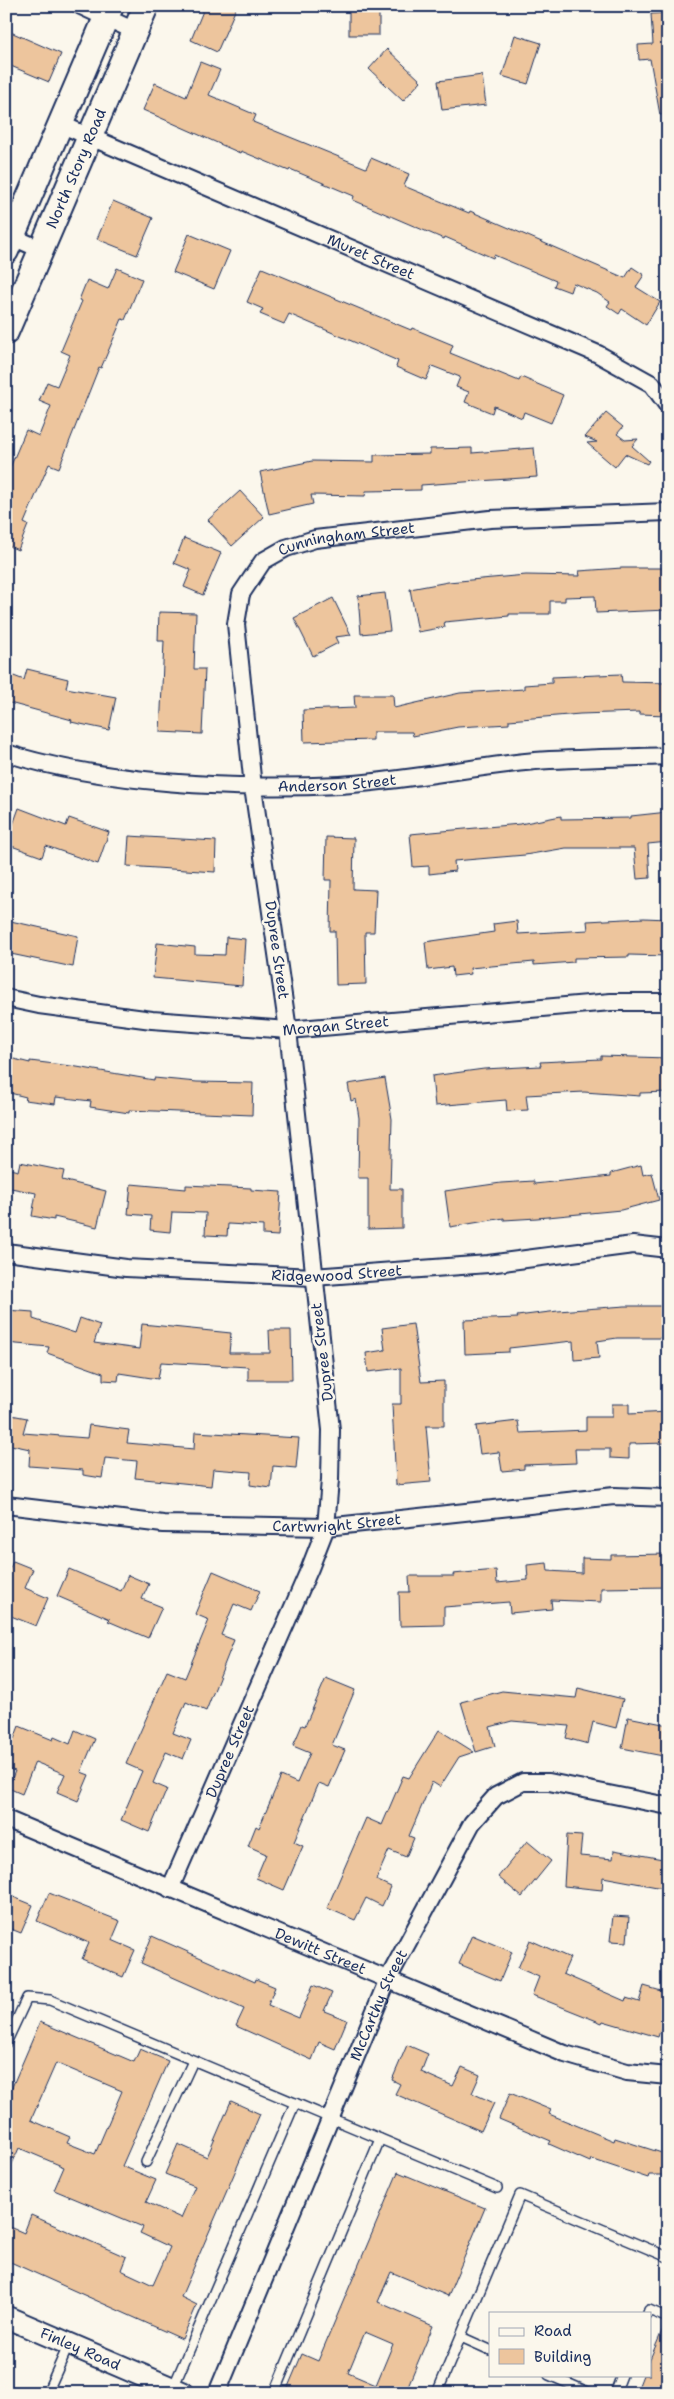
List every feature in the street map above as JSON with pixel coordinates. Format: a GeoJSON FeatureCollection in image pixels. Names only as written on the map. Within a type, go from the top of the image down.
{"type":"FeatureCollection","features":[{"type":"Feature","properties":{"kind":"main road","name":"North Story Road"},"geometry":{"type":"LineString","coordinates":[[6,332],[146,6]]}},
{"type":"Feature","properties":{"kind":"main road"},"geometry":{"type":"LineString","coordinates":[[8,241],[109,12]]}},
{"type":"Feature","properties":{"kind":"street"},"geometry":{"type":"LineString","coordinates":[[81,6],[109,12],[136,32]]}},
{"type":"Feature","properties":{"kind":"street","name":"Muret Street"},"geometry":{"type":"LineString","coordinates":[[60,124],[598,354],[652,384],[668,406]]}},
{"type":"Feature","properties":{"kind":"street"},"geometry":{"type":"LineString","coordinates":[[8,241],[42,250]]}},
{"type":"Feature","properties":{"kind":"street","name":"Cunningham Street"},"geometry":{"type":"LineString","coordinates":[[253,787],[236,624],[241,594],[263,561],[286,548],[315,539],[490,519],[667,511]]}},
{"type":"Feature","properties":{"kind":"street","name":"Anderson Street"},"geometry":{"type":"LineString","coordinates":[[6,753],[85,770],[152,780],[253,787],[341,785],[536,761],[668,756]]}},
{"type":"Feature","properties":{"kind":"street","name":"Dupree Street"},"geometry":{"type":"LineString","coordinates":[[170,1889],[326,1527],[330,1480],[331,1430],[313,1277],[288,1030],[253,787]]}},
{"type":"Feature","properties":{"kind":"street","name":"Morgan Street"},"geometry":{"type":"LineString","coordinates":[[6,998],[39,1005],[152,1020],[288,1030],[611,1002],[668,1002]]}},
{"type":"Feature","properties":{"kind":"street","name":"Ridgewood Street"},"geometry":{"type":"LineString","coordinates":[[6,1252],[126,1268],[313,1277],[488,1264],[633,1245],[668,1249]]}},
{"type":"Feature","properties":{"kind":"street","name":"Cartwright Street"},"geometry":{"type":"LineString","coordinates":[[6,1505],[163,1524],[326,1527],[614,1496],[668,1498]]}},
{"type":"Feature","properties":{"kind":"street","name":"McCarthy Street"},"geometry":{"type":"LineString","coordinates":[[217,2393],[388,1979],[472,1823],[496,1796],[511,1786],[523,1782],[549,1782],[668,1806]]}},
{"type":"Feature","properties":{"kind":"street","name":"Dewitt Street"},"geometry":{"type":"LineString","coordinates":[[6,1819],[565,2054],[627,2072],[668,2076]]}},
{"type":"Feature","properties":{"kind":"street","name":"Finley Road"},"geometry":{"type":"LineString","coordinates":[[6,2317],[178,2391]]}},
{"type":"Feature","properties":{"kind":"lane"},"geometry":{"type":"LineString","coordinates":[[6,2044],[27,1998],[50,2000],[497,2188]]}},
{"type":"Feature","properties":{"kind":"lane"},"geometry":{"type":"LineString","coordinates":[[146,2162],[193,2061]]}},
{"type":"Feature","properties":{"kind":"lane"},"geometry":{"type":"LineString","coordinates":[[178,2391],[295,2103]]}},
{"type":"Feature","properties":{"kind":"lane"},"geometry":{"type":"LineString","coordinates":[[274,2393],[380,2139]]}},
{"type":"Feature","properties":{"kind":"lane"},"geometry":{"type":"LineString","coordinates":[[436,2393],[520,2195],[668,2257]]}},
{"type":"Feature","properties":{"kind":"lane"},"geometry":{"type":"LineString","coordinates":[[649,2312],[650,2310],[668,2318]]}},
{"type":"Feature","properties":{"kind":"lane"},"geometry":{"type":"LineString","coordinates":[[461,2337],[489,2350]]}},
{"type":"Feature","properties":{"kind":"lane"},"geometry":{"type":"LineString","coordinates":[[47,2393],[69,2344]]}},
{"type":"Feature","properties":{"kind":"lane"},"geometry":{"type":"LineString","coordinates":[[551,2376],[590,2393]]}},
{"type":"Feature","properties":{"kind":"lane"},"geometry":{"type":"LineString","coordinates":[[615,2393],[622,2376]]}},
{"type":"Feature","properties":{"kind":"building"},"geometry":{"type":"Polygon","coordinates":[[[205,6],[237,6],[217,52],[191,40],[205,6]]]}},
{"type":"Feature","properties":{"kind":"building"},"geometry":{"type":"Polygon","coordinates":[[[349,6],[379,6],[379,35],[349,35],[349,6]]]}},
{"type":"Feature","properties":{"kind":"building"},"geometry":{"type":"Polygon","coordinates":[[[668,13],[668,114],[660,115],[650,59],[639,60],[638,45],[653,44],[651,14],[668,13]]]}},
{"type":"Feature","properties":{"kind":"building"},"geometry":{"type":"Polygon","coordinates":[[[6,30],[61,54],[49,82],[6,64],[6,30]]]}},
{"type":"Feature","properties":{"kind":"building"},"geometry":{"type":"Polygon","coordinates":[[[515,35],[541,43],[528,84],[502,76],[515,35]]]}},
{"type":"Feature","properties":{"kind":"building"},"geometry":{"type":"Polygon","coordinates":[[[387,49],[421,81],[403,101],[369,69],[387,49]]]}},
{"type":"Feature","properties":{"kind":"building"},"geometry":{"type":"Polygon","coordinates":[[[200,62],[220,70],[209,95],[256,115],[253,122],[366,168],[371,158],[409,174],[404,186],[469,213],[470,211],[625,278],[632,267],[644,275],[636,287],[660,302],[646,325],[622,309],[619,314],[607,306],[610,302],[597,293],[573,283],[570,292],[554,286],[556,281],[494,255],[493,258],[445,237],[444,239],[353,200],[354,196],[290,169],[289,171],[241,151],[240,153],[143,110],[155,83],[186,97],[200,62]]]}},
{"type":"Feature","properties":{"kind":"building"},"geometry":{"type":"Polygon","coordinates":[[[482,75],[486,105],[442,110],[438,81],[482,75]]]}},
{"type":"Feature","properties":{"kind":"building"},"geometry":{"type":"Polygon","coordinates":[[[113,201],[153,218],[137,255],[97,239],[113,201]]]}},
{"type":"Feature","properties":{"kind":"building"},"geometry":{"type":"Polygon","coordinates":[[[189,234],[230,251],[214,289],[173,272],[189,234]]]}},
{"type":"Feature","properties":{"kind":"building"},"geometry":{"type":"Polygon","coordinates":[[[117,268],[142,279],[125,320],[122,319],[101,368],[99,367],[59,468],[49,464],[24,523],[28,525],[18,550],[6,545],[6,477],[26,430],[39,436],[51,406],[39,401],[47,382],[57,386],[70,355],[61,351],[82,301],[79,300],[87,280],[108,289],[117,268]]]}},
{"type":"Feature","properties":{"kind":"building"},"geometry":{"type":"Polygon","coordinates":[[[262,268],[411,330],[412,328],[453,345],[450,353],[519,381],[521,377],[563,395],[551,423],[524,412],[522,418],[494,406],[492,413],[465,402],[469,392],[456,387],[460,377],[432,366],[426,380],[396,367],[398,361],[289,314],[284,324],[260,314],[263,309],[247,302],[262,268]]]}},
{"type":"Feature","properties":{"kind":"building"},"geometry":{"type":"Polygon","coordinates":[[[606,413],[623,427],[617,434],[625,440],[638,439],[632,446],[649,461],[647,464],[625,454],[615,467],[587,443],[597,442],[585,437],[606,413]]]}},
{"type":"Feature","properties":{"kind":"building"},"geometry":{"type":"Polygon","coordinates":[[[472,448],[472,453],[534,448],[537,477],[421,485],[421,490],[366,491],[365,496],[311,495],[313,504],[269,514],[260,472],[312,461],[374,462],[374,455],[430,454],[430,449],[472,448]]]}},
{"type":"Feature","properties":{"kind":"building"},"geometry":{"type":"Polygon","coordinates":[[[240,491],[264,517],[232,546],[208,520],[240,491]]]}},
{"type":"Feature","properties":{"kind":"building"},"geometry":{"type":"Polygon","coordinates":[[[184,538],[221,553],[203,595],[184,587],[191,570],[174,563],[184,538]]]}},
{"type":"Feature","properties":{"kind":"building"},"geometry":{"type":"Polygon","coordinates":[[[622,568],[668,568],[668,610],[596,613],[595,596],[565,597],[565,601],[550,601],[550,614],[509,614],[509,616],[444,622],[445,627],[418,632],[410,589],[448,582],[526,575],[580,576],[579,571],[622,568]]]}},
{"type":"Feature","properties":{"kind":"building"},"geometry":{"type":"Polygon","coordinates":[[[385,593],[390,631],[361,634],[358,596],[385,593]]]}},
{"type":"Feature","properties":{"kind":"building"},"geometry":{"type":"Polygon","coordinates":[[[333,598],[351,635],[335,637],[338,643],[313,656],[294,618],[333,598]]]}},
{"type":"Feature","properties":{"kind":"building"},"geometry":{"type":"Polygon","coordinates":[[[159,612],[196,613],[194,669],[205,669],[202,734],[160,732],[164,641],[158,641],[159,612]]]}},
{"type":"Feature","properties":{"kind":"building"},"geometry":{"type":"Polygon","coordinates":[[[27,669],[68,679],[66,688],[116,697],[109,730],[71,722],[72,720],[6,702],[6,673],[24,680],[27,669]]]}},
{"type":"Feature","properties":{"kind":"building"},"geometry":{"type":"Polygon","coordinates":[[[621,674],[622,682],[668,683],[668,715],[639,714],[639,712],[580,714],[509,720],[509,724],[458,727],[413,736],[412,732],[373,732],[373,740],[304,742],[303,710],[355,708],[354,695],[393,695],[394,708],[460,693],[524,689],[524,685],[552,683],[552,677],[621,674]]]}},
{"type":"Feature","properties":{"kind":"building"},"geometry":{"type":"Polygon","coordinates":[[[19,808],[66,826],[69,818],[109,832],[98,864],[46,846],[42,857],[6,844],[19,808]]]}},
{"type":"Feature","properties":{"kind":"building"},"geometry":{"type":"Polygon","coordinates":[[[668,812],[668,842],[648,844],[650,878],[637,879],[634,848],[566,848],[525,855],[454,861],[455,871],[429,874],[429,866],[413,867],[410,834],[520,824],[561,816],[561,819],[631,818],[631,816],[668,812]]]}},
{"type":"Feature","properties":{"kind":"building"},"geometry":{"type":"Polygon","coordinates":[[[129,836],[216,841],[215,872],[127,866],[129,836]]]}},
{"type":"Feature","properties":{"kind":"building"},"geometry":{"type":"Polygon","coordinates":[[[326,837],[354,838],[353,889],[376,890],[374,932],[365,932],[366,984],[336,985],[335,931],[330,931],[331,880],[325,880],[326,837]]]}},
{"type":"Feature","properties":{"kind":"building"},"geometry":{"type":"Polygon","coordinates":[[[644,918],[668,919],[668,956],[629,955],[629,957],[574,958],[574,962],[534,965],[534,962],[470,968],[471,974],[453,976],[452,967],[428,970],[425,942],[494,932],[493,924],[517,921],[518,934],[588,930],[587,921],[644,918]]]}},
{"type":"Feature","properties":{"kind":"building"},"geometry":{"type":"Polygon","coordinates":[[[6,920],[78,936],[73,967],[6,953],[6,920]]]}},
{"type":"Feature","properties":{"kind":"building"},"geometry":{"type":"Polygon","coordinates":[[[226,937],[245,939],[242,986],[153,978],[157,943],[195,947],[195,954],[225,955],[226,937]]]}},
{"type":"Feature","properties":{"kind":"building"},"geometry":{"type":"Polygon","coordinates":[[[601,1056],[668,1058],[668,1092],[640,1093],[640,1096],[584,1092],[526,1095],[528,1110],[507,1111],[506,1100],[435,1106],[432,1076],[484,1069],[541,1066],[540,1062],[601,1059],[601,1056]]]}},
{"type":"Feature","properties":{"kind":"building"},"geometry":{"type":"Polygon","coordinates":[[[6,1057],[30,1063],[30,1061],[71,1066],[154,1080],[154,1078],[197,1082],[253,1083],[252,1115],[129,1110],[129,1113],[90,1107],[91,1101],[56,1097],[55,1104],[25,1100],[26,1097],[6,1092],[6,1057]]]}},
{"type":"Feature","properties":{"kind":"building"},"geometry":{"type":"Polygon","coordinates":[[[385,1078],[392,1119],[390,1189],[402,1189],[402,1228],[368,1229],[368,1178],[358,1178],[359,1118],[356,1099],[351,1101],[348,1084],[385,1078]]]}},
{"type":"Feature","properties":{"kind":"building"},"geometry":{"type":"Polygon","coordinates":[[[20,1162],[64,1171],[62,1180],[106,1191],[97,1227],[54,1217],[54,1220],[32,1216],[36,1193],[6,1187],[6,1168],[18,1171],[20,1162]]]}},
{"type":"Feature","properties":{"kind":"building"},"geometry":{"type":"Polygon","coordinates":[[[641,1165],[643,1175],[652,1173],[659,1200],[621,1210],[537,1218],[504,1220],[504,1218],[450,1227],[445,1191],[501,1183],[534,1181],[534,1184],[611,1176],[611,1173],[641,1165]]]}},
{"type":"Feature","properties":{"kind":"building"},"geometry":{"type":"Polygon","coordinates":[[[131,1184],[186,1189],[186,1185],[251,1188],[251,1190],[281,1192],[278,1236],[263,1235],[263,1226],[228,1224],[227,1236],[205,1235],[206,1213],[172,1212],[170,1232],[150,1230],[151,1216],[128,1214],[131,1184]]]}},
{"type":"Feature","properties":{"kind":"building"},"geometry":{"type":"Polygon","coordinates":[[[625,1306],[668,1306],[668,1338],[617,1338],[597,1341],[599,1358],[574,1360],[573,1341],[509,1348],[509,1352],[465,1354],[464,1320],[518,1318],[517,1316],[558,1311],[625,1306]]]}},
{"type":"Feature","properties":{"kind":"building"},"geometry":{"type":"Polygon","coordinates":[[[6,1310],[33,1312],[33,1319],[75,1333],[80,1318],[100,1325],[94,1343],[139,1349],[142,1324],[231,1333],[229,1353],[270,1353],[269,1330],[291,1330],[292,1380],[248,1380],[248,1367],[161,1362],[158,1379],[119,1373],[118,1381],[103,1380],[103,1373],[47,1353],[49,1347],[6,1343],[6,1310]]]}},
{"type":"Feature","properties":{"kind":"building"},"geometry":{"type":"Polygon","coordinates":[[[413,1324],[421,1382],[444,1381],[444,1426],[426,1426],[431,1482],[396,1485],[392,1404],[401,1404],[401,1368],[368,1372],[366,1353],[385,1350],[382,1328],[413,1324]]]}},
{"type":"Feature","properties":{"kind":"building"},"geometry":{"type":"Polygon","coordinates":[[[612,1404],[629,1404],[629,1414],[668,1412],[668,1443],[629,1444],[629,1459],[610,1458],[610,1449],[575,1449],[576,1463],[524,1465],[524,1469],[502,1471],[499,1452],[480,1454],[476,1426],[518,1421],[520,1433],[586,1430],[586,1417],[612,1417],[612,1404]]]}},
{"type":"Feature","properties":{"kind":"building"},"geometry":{"type":"Polygon","coordinates":[[[6,1414],[27,1418],[23,1433],[87,1438],[89,1425],[129,1430],[127,1443],[194,1449],[195,1432],[299,1438],[296,1468],[273,1466],[271,1488],[250,1485],[251,1472],[213,1469],[211,1486],[135,1478],[137,1461],[105,1458],[102,1478],[83,1475],[83,1470],[29,1466],[30,1449],[6,1444],[6,1414]]]}},
{"type":"Feature","properties":{"kind":"building"},"geometry":{"type":"Polygon","coordinates":[[[668,1554],[668,1587],[601,1588],[601,1602],[551,1600],[552,1609],[510,1613],[509,1602],[444,1607],[444,1625],[400,1626],[399,1592],[410,1592],[409,1576],[454,1576],[453,1574],[496,1570],[497,1583],[528,1580],[527,1565],[547,1563],[548,1571],[582,1573],[582,1558],[611,1559],[611,1555],[668,1554]]]}},
{"type":"Feature","properties":{"kind":"building"},"geometry":{"type":"Polygon","coordinates":[[[13,1561],[33,1569],[25,1588],[48,1598],[36,1626],[6,1614],[6,1577],[13,1561]]]}},
{"type":"Feature","properties":{"kind":"building"},"geometry":{"type":"Polygon","coordinates":[[[69,1569],[121,1591],[128,1575],[149,1584],[142,1599],[162,1607],[148,1638],[57,1596],[69,1569]]]}},
{"type":"Feature","properties":{"kind":"building"},"geometry":{"type":"Polygon","coordinates":[[[213,1571],[260,1591],[251,1611],[234,1604],[221,1635],[234,1640],[206,1711],[186,1702],[173,1733],[191,1740],[183,1759],[166,1752],[153,1783],[167,1789],[149,1832],[121,1820],[142,1771],[126,1764],[167,1671],[185,1678],[209,1620],[195,1614],[213,1571]]]}},
{"type":"Feature","properties":{"kind":"building"},"geometry":{"type":"Polygon","coordinates":[[[326,1678],[355,1690],[332,1745],[345,1750],[329,1787],[319,1783],[294,1842],[303,1846],[284,1890],[256,1878],[266,1854],[248,1846],[256,1826],[259,1828],[281,1776],[297,1783],[310,1753],[293,1746],[302,1725],[305,1726],[326,1678]]]}},
{"type":"Feature","properties":{"kind":"building"},"geometry":{"type":"Polygon","coordinates":[[[578,1688],[623,1699],[616,1728],[593,1722],[588,1744],[566,1738],[569,1726],[512,1721],[490,1727],[495,1746],[476,1752],[461,1702],[502,1691],[576,1698],[578,1688]]]}},
{"type":"Feature","properties":{"kind":"building"},"geometry":{"type":"Polygon","coordinates":[[[628,1717],[668,1725],[663,1756],[622,1748],[628,1717]]]}},
{"type":"Feature","properties":{"kind":"building"},"geometry":{"type":"Polygon","coordinates":[[[19,1726],[53,1740],[54,1737],[70,1744],[75,1730],[95,1739],[81,1772],[89,1775],[78,1801],[57,1792],[65,1774],[35,1762],[22,1794],[8,1788],[15,1771],[6,1768],[6,1736],[14,1739],[19,1726]]]}},
{"type":"Feature","properties":{"kind":"building"},"geometry":{"type":"Polygon","coordinates":[[[439,1730],[474,1752],[459,1757],[440,1787],[432,1782],[409,1836],[414,1838],[406,1857],[389,1850],[376,1880],[391,1887],[382,1906],[366,1898],[355,1920],[327,1908],[366,1818],[382,1825],[403,1776],[409,1778],[439,1730]]]}},
{"type":"Feature","properties":{"kind":"building"},"geometry":{"type":"Polygon","coordinates":[[[567,1835],[582,1836],[580,1856],[613,1859],[614,1850],[668,1860],[668,1889],[603,1877],[602,1890],[564,1886],[567,1835]]]}},
{"type":"Feature","properties":{"kind":"building"},"geometry":{"type":"Polygon","coordinates":[[[527,1841],[551,1861],[522,1897],[498,1877],[527,1841]]]}},
{"type":"Feature","properties":{"kind":"building"},"geometry":{"type":"Polygon","coordinates":[[[49,1893],[120,1921],[112,1940],[135,1950],[123,1977],[82,1959],[89,1943],[37,1921],[49,1893]]]}},
{"type":"Feature","properties":{"kind":"building"},"geometry":{"type":"Polygon","coordinates":[[[6,1894],[33,1905],[21,1933],[6,1927],[6,1894]]]}},
{"type":"Feature","properties":{"kind":"building"},"geometry":{"type":"Polygon","coordinates":[[[613,1916],[629,1917],[627,1942],[610,1941],[613,1916]]]}},
{"type":"Feature","properties":{"kind":"building"},"geometry":{"type":"Polygon","coordinates":[[[472,1935],[512,1952],[500,1981],[459,1964],[472,1935]]]}},
{"type":"Feature","properties":{"kind":"building"},"geometry":{"type":"Polygon","coordinates":[[[152,1936],[255,1982],[256,1979],[275,1987],[268,2005],[299,2018],[313,1985],[332,1993],[324,2011],[347,2020],[335,2049],[319,2042],[312,2060],[236,2026],[244,2009],[141,1963],[152,1936]]]}},
{"type":"Feature","properties":{"kind":"building"},"geometry":{"type":"Polygon","coordinates":[[[530,1940],[570,1958],[563,1974],[625,2001],[626,1998],[639,2002],[644,1986],[668,1993],[668,2006],[658,2037],[603,2021],[602,2023],[532,1995],[539,1977],[518,1968],[530,1940]]]}},
{"type":"Feature","properties":{"kind":"building"},"geometry":{"type":"Polygon","coordinates":[[[40,2022],[134,2062],[140,2049],[168,2061],[122,2166],[156,2180],[146,2202],[181,2218],[195,2186],[165,2174],[178,2144],[207,2157],[231,2101],[260,2114],[181,2297],[197,2305],[182,2339],[6,2260],[6,2225],[24,2233],[31,2215],[126,2257],[121,2270],[153,2285],[170,2247],[140,2233],[143,2227],[54,2190],[64,2167],[19,2148],[6,2178],[6,2101],[40,2022]],[[56,2063],[31,2120],[70,2137],[67,2143],[95,2154],[122,2091],[56,2063]]]}},
{"type":"Feature","properties":{"kind":"building"},"geometry":{"type":"Polygon","coordinates":[[[407,2045],[428,2054],[421,2072],[453,2086],[462,2067],[480,2075],[472,2093],[494,2103],[481,2131],[395,2094],[400,2084],[392,2080],[407,2045]]]}},
{"type":"Feature","properties":{"kind":"building"},"geometry":{"type":"Polygon","coordinates":[[[510,2093],[551,2110],[549,2114],[614,2141],[615,2138],[668,2155],[668,2175],[649,2175],[648,2178],[591,2159],[590,2162],[549,2144],[551,2141],[499,2119],[510,2093]]]}},
{"type":"Feature","properties":{"kind":"building"},"geometry":{"type":"Polygon","coordinates":[[[398,2172],[485,2208],[448,2296],[391,2272],[378,2302],[433,2326],[405,2393],[302,2393],[288,2387],[302,2354],[318,2361],[398,2172]],[[365,2332],[348,2373],[376,2385],[393,2344],[365,2332]]]}},
{"type":"Feature","properties":{"kind":"building"},"geometry":{"type":"Polygon","coordinates":[[[665,2324],[668,2324],[668,2393],[636,2393],[643,2376],[652,2376],[652,2354],[665,2324]]]}}]}
